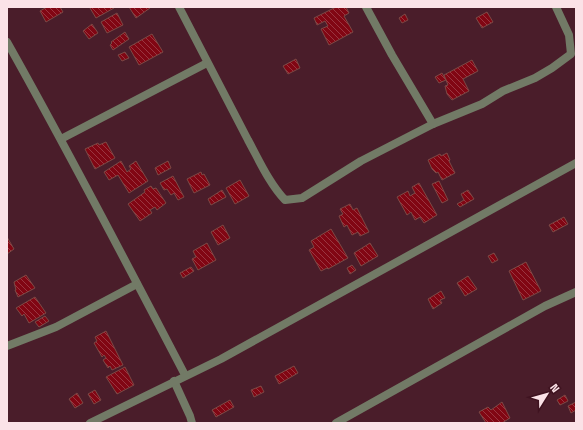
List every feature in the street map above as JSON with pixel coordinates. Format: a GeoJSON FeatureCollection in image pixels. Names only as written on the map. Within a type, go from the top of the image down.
{"type":"FeatureCollection","features":[{"type":"Feature","properties":{"kind":"street"},"geometry":{"type":"LineString","coordinates":[[179,7],[207,63],[277,192],[285,200],[302,198],[361,161],[433,124],[482,104],[503,91],[535,78],[552,68],[571,54],[569,35],[556,7]]}},
{"type":"Feature","properties":{"kind":"street"},"geometry":{"type":"LineString","coordinates":[[366,7],[392,55],[433,124]]}},
{"type":"Feature","properties":{"kind":"street"},"geometry":{"type":"LineString","coordinates":[[7,42],[61,139],[185,376]]}},
{"type":"Feature","properties":{"kind":"street"},"geometry":{"type":"LineString","coordinates":[[61,139],[207,63]]}},
{"type":"Feature","properties":{"kind":"street"},"geometry":{"type":"LineString","coordinates":[[90,423],[228,355],[576,163]]}},
{"type":"Feature","properties":{"kind":"street"},"geometry":{"type":"LineString","coordinates":[[7,346],[56,327],[137,284]]}},
{"type":"Feature","properties":{"kind":"street"},"geometry":{"type":"LineString","coordinates":[[336,423],[545,306],[576,292]]}},
{"type":"Feature","properties":{"kind":"street"},"geometry":{"type":"LineString","coordinates":[[174,381],[192,423]]}},
{"type":"Feature","properties":{"kind":"building"},"geometry":{"type":"Polygon","coordinates":[[[47,7],[60,7],[63,12],[46,22],[40,11],[47,7]]]}},
{"type":"Feature","properties":{"kind":"building"},"geometry":{"type":"Polygon","coordinates":[[[129,7],[150,7],[150,8],[136,18],[129,7]]]}},
{"type":"Feature","properties":{"kind":"building"},"geometry":{"type":"Polygon","coordinates":[[[336,7],[346,7],[349,13],[344,16],[353,32],[329,45],[321,29],[328,26],[325,21],[317,25],[314,18],[336,7]]]}},
{"type":"Feature","properties":{"kind":"building"},"geometry":{"type":"Polygon","coordinates":[[[90,8],[114,8],[96,18],[90,8]]]}},
{"type":"Feature","properties":{"kind":"building"},"geometry":{"type":"Polygon","coordinates":[[[487,12],[493,22],[482,28],[476,18],[487,12]]]}},
{"type":"Feature","properties":{"kind":"building"},"geometry":{"type":"Polygon","coordinates":[[[117,13],[123,25],[107,33],[101,22],[117,13]]]}},
{"type":"Feature","properties":{"kind":"building"},"geometry":{"type":"Polygon","coordinates":[[[405,14],[408,20],[402,23],[399,18],[405,14]]]}},
{"type":"Feature","properties":{"kind":"building"},"geometry":{"type":"Polygon","coordinates":[[[92,24],[98,33],[89,39],[83,31],[92,24]]]}},
{"type":"Feature","properties":{"kind":"building"},"geometry":{"type":"Polygon","coordinates":[[[125,32],[129,39],[113,50],[110,45],[112,43],[111,42],[125,32]]]}},
{"type":"Feature","properties":{"kind":"building"},"geometry":{"type":"Polygon","coordinates":[[[152,34],[163,52],[139,65],[129,47],[152,34]]]}},
{"type":"Feature","properties":{"kind":"building"},"geometry":{"type":"Polygon","coordinates":[[[125,52],[129,58],[122,61],[118,55],[125,52]]]}},
{"type":"Feature","properties":{"kind":"building"},"geometry":{"type":"Polygon","coordinates":[[[296,59],[300,68],[288,74],[283,66],[296,59]]]}},
{"type":"Feature","properties":{"kind":"building"},"geometry":{"type":"Polygon","coordinates":[[[472,60],[478,71],[463,79],[469,91],[452,100],[447,94],[445,86],[448,85],[444,75],[472,60]]]}},
{"type":"Feature","properties":{"kind":"building"},"geometry":{"type":"Polygon","coordinates":[[[442,73],[446,80],[439,83],[435,77],[442,73]]]}},
{"type":"Feature","properties":{"kind":"building"},"geometry":{"type":"Polygon","coordinates":[[[106,142],[115,158],[95,169],[85,149],[98,143],[99,145],[106,142]]]}},
{"type":"Feature","properties":{"kind":"building"},"geometry":{"type":"Polygon","coordinates":[[[447,153],[455,173],[442,180],[438,172],[436,173],[432,169],[428,160],[440,154],[441,156],[447,153]]]}},
{"type":"Feature","properties":{"kind":"building"},"geometry":{"type":"Polygon","coordinates":[[[121,161],[127,172],[131,169],[129,166],[136,161],[148,181],[129,193],[118,175],[109,180],[104,172],[121,161]]]}},
{"type":"Feature","properties":{"kind":"building"},"geometry":{"type":"Polygon","coordinates":[[[168,161],[171,168],[158,175],[155,168],[168,161]]]}},
{"type":"Feature","properties":{"kind":"building"},"geometry":{"type":"Polygon","coordinates":[[[201,172],[202,175],[204,174],[210,185],[194,193],[187,179],[201,172]]]}},
{"type":"Feature","properties":{"kind":"building"},"geometry":{"type":"Polygon","coordinates":[[[173,176],[184,197],[178,200],[174,193],[171,195],[167,189],[164,190],[160,183],[173,176]]]}},
{"type":"Feature","properties":{"kind":"building"},"geometry":{"type":"Polygon","coordinates":[[[240,180],[249,196],[235,204],[226,188],[240,180]]]}},
{"type":"Feature","properties":{"kind":"building"},"geometry":{"type":"Polygon","coordinates":[[[439,181],[448,200],[442,203],[432,184],[439,181]]]}},
{"type":"Feature","properties":{"kind":"building"},"geometry":{"type":"Polygon","coordinates":[[[419,183],[437,215],[424,223],[420,217],[415,220],[411,212],[407,215],[397,197],[408,191],[410,196],[415,193],[412,187],[419,183]]]}},
{"type":"Feature","properties":{"kind":"building"},"geometry":{"type":"Polygon","coordinates":[[[151,186],[153,189],[156,188],[166,203],[157,210],[155,207],[150,210],[152,213],[140,221],[128,204],[151,186]]]}},
{"type":"Feature","properties":{"kind":"building"},"geometry":{"type":"Polygon","coordinates":[[[222,190],[226,197],[211,205],[208,199],[222,190]]]}},
{"type":"Feature","properties":{"kind":"building"},"geometry":{"type":"Polygon","coordinates":[[[468,190],[474,199],[460,207],[457,204],[464,200],[461,194],[468,190]]]}},
{"type":"Feature","properties":{"kind":"building"},"geometry":{"type":"Polygon","coordinates":[[[350,204],[353,210],[357,208],[369,232],[360,236],[358,232],[352,235],[347,225],[344,227],[339,216],[343,214],[340,209],[350,204]]]}},
{"type":"Feature","properties":{"kind":"building"},"geometry":{"type":"Polygon","coordinates":[[[564,217],[568,224],[553,232],[549,225],[564,217]]]}},
{"type":"Feature","properties":{"kind":"building"},"geometry":{"type":"Polygon","coordinates":[[[223,225],[230,238],[218,245],[211,232],[223,225]]]}},
{"type":"Feature","properties":{"kind":"building"},"geometry":{"type":"Polygon","coordinates":[[[331,229],[348,258],[328,269],[327,268],[321,271],[309,250],[314,247],[311,241],[331,229]]]}},
{"type":"Feature","properties":{"kind":"building"},"geometry":{"type":"Polygon","coordinates":[[[7,237],[14,249],[7,254],[7,237]]]}},
{"type":"Feature","properties":{"kind":"building"},"geometry":{"type":"Polygon","coordinates":[[[207,243],[216,260],[198,270],[192,259],[196,257],[193,251],[207,243]]]}},
{"type":"Feature","properties":{"kind":"building"},"geometry":{"type":"Polygon","coordinates":[[[370,243],[378,256],[361,266],[354,253],[370,243]]]}},
{"type":"Feature","properties":{"kind":"building"},"geometry":{"type":"Polygon","coordinates":[[[494,253],[498,260],[492,263],[488,256],[494,253]]]}},
{"type":"Feature","properties":{"kind":"building"},"geometry":{"type":"Polygon","coordinates":[[[526,262],[541,291],[523,300],[509,271],[526,262]]]}},
{"type":"Feature","properties":{"kind":"building"},"geometry":{"type":"Polygon","coordinates":[[[352,265],[356,270],[350,274],[347,268],[352,265]]]}},
{"type":"Feature","properties":{"kind":"building"},"geometry":{"type":"Polygon","coordinates":[[[191,267],[194,271],[183,278],[180,273],[191,267]]]}},
{"type":"Feature","properties":{"kind":"building"},"geometry":{"type":"Polygon","coordinates":[[[26,275],[35,288],[18,297],[14,282],[26,275]]]}},
{"type":"Feature","properties":{"kind":"building"},"geometry":{"type":"Polygon","coordinates":[[[468,276],[477,289],[465,296],[457,283],[468,276]]]}},
{"type":"Feature","properties":{"kind":"building"},"geometry":{"type":"Polygon","coordinates":[[[441,291],[445,298],[440,300],[442,303],[433,309],[428,299],[441,291]]]}},
{"type":"Feature","properties":{"kind":"building"},"geometry":{"type":"Polygon","coordinates":[[[35,297],[46,313],[29,323],[24,314],[22,316],[16,308],[35,297]]]}},
{"type":"Feature","properties":{"kind":"building"},"geometry":{"type":"Polygon","coordinates":[[[45,316],[49,321],[39,327],[35,322],[45,316]]]}},
{"type":"Feature","properties":{"kind":"building"},"geometry":{"type":"Polygon","coordinates":[[[106,331],[123,365],[112,370],[110,366],[108,368],[103,360],[106,358],[104,355],[102,357],[94,343],[97,341],[95,337],[106,331]]]}},
{"type":"Feature","properties":{"kind":"building"},"geometry":{"type":"Polygon","coordinates":[[[294,366],[298,373],[279,384],[275,376],[294,366]]]}},
{"type":"Feature","properties":{"kind":"building"},"geometry":{"type":"Polygon","coordinates":[[[125,367],[134,385],[117,394],[106,377],[125,367]]]}},
{"type":"Feature","properties":{"kind":"building"},"geometry":{"type":"Polygon","coordinates":[[[261,386],[264,392],[254,397],[251,390],[261,386]]]}},
{"type":"Feature","properties":{"kind":"building"},"geometry":{"type":"Polygon","coordinates":[[[95,390],[101,400],[94,404],[88,394],[95,390]]]}},
{"type":"Feature","properties":{"kind":"building"},"geometry":{"type":"Polygon","coordinates":[[[77,393],[83,403],[75,408],[69,399],[77,393]]]}},
{"type":"Feature","properties":{"kind":"building"},"geometry":{"type":"Polygon","coordinates":[[[565,395],[568,401],[560,405],[557,400],[565,395]]]}},
{"type":"Feature","properties":{"kind":"building"},"geometry":{"type":"Polygon","coordinates":[[[230,400],[234,407],[216,417],[212,410],[230,400]]]}},
{"type":"Feature","properties":{"kind":"building"},"geometry":{"type":"Polygon","coordinates":[[[502,402],[510,418],[502,423],[486,423],[479,412],[488,407],[491,410],[502,402]]]}},
{"type":"Feature","properties":{"kind":"building"},"geometry":{"type":"Polygon","coordinates":[[[576,402],[576,410],[571,413],[568,406],[576,402]]]}}]}
